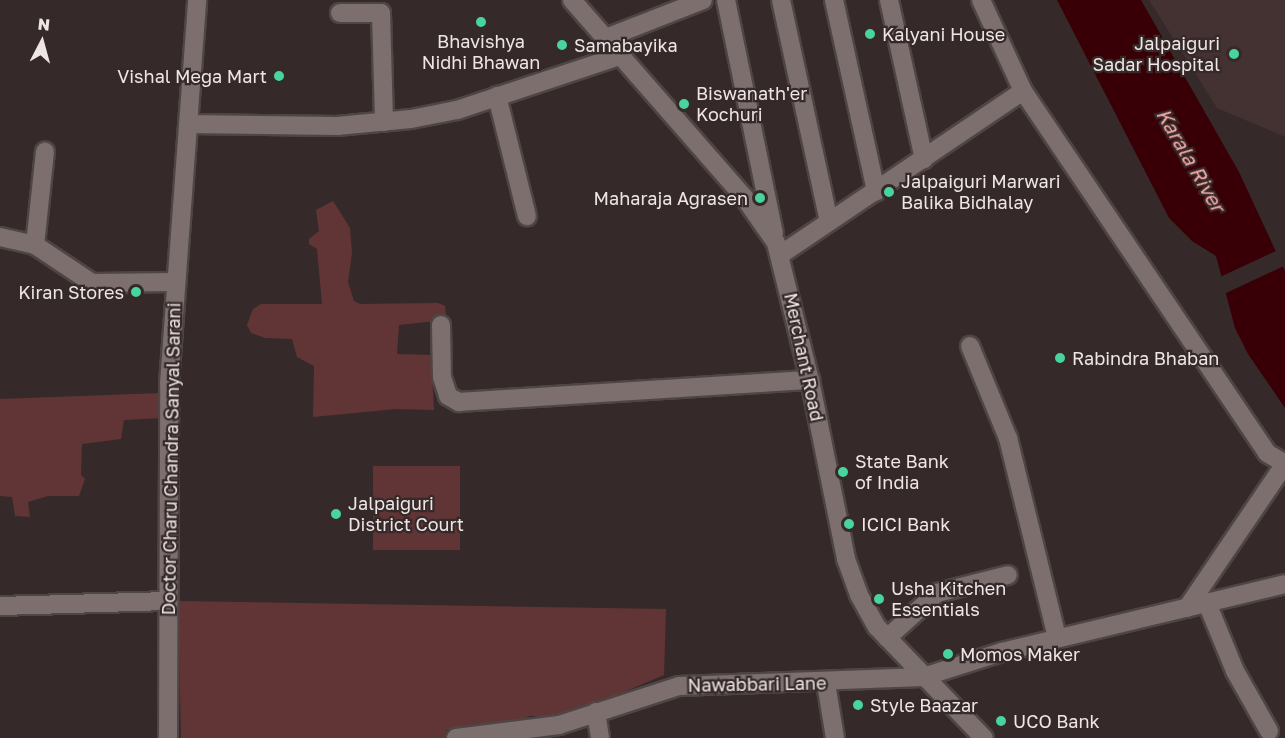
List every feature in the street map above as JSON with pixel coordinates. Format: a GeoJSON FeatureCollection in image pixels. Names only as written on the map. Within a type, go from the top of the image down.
{"type":"FeatureCollection","features":[{"type":"Feature","properties":{"kind":"street","name":"Doctor Charu Chandra Sanyal Sarani"},"geometry":{"type":"LineString","coordinates":[[168,738],[169,384],[197,0]]}},
{"type":"Feature","properties":{"kind":"street","name":"Merchant Road"},"geometry":{"type":"LineString","coordinates":[[572,0],[744,197],[778,249],[810,380],[846,559],[859,595],[887,638],[984,738]]}},
{"type":"Feature","properties":{"kind":"street"},"geometry":{"type":"LineString","coordinates":[[606,38],[702,0]]}},
{"type":"Feature","properties":{"kind":"street"},"geometry":{"type":"LineString","coordinates":[[726,0],[778,249],[830,222],[1023,91]]}},
{"type":"Feature","properties":{"kind":"street"},"geometry":{"type":"LineString","coordinates":[[781,0],[830,222]]}},
{"type":"Feature","properties":{"kind":"street"},"geometry":{"type":"LineString","coordinates":[[834,0],[876,191]]}},
{"type":"Feature","properties":{"kind":"street"},"geometry":{"type":"LineString","coordinates":[[890,0],[924,159]]}},
{"type":"Feature","properties":{"kind":"street"},"geometry":{"type":"LineString","coordinates":[[981,0],[1023,91],[1106,227],[1209,383],[1267,453],[1285,464],[1187,608]]}},
{"type":"Feature","properties":{"kind":"street"},"geometry":{"type":"LineString","coordinates":[[340,13],[381,13],[384,122]]}},
{"type":"Feature","properties":{"kind":"street"},"geometry":{"type":"LineString","coordinates":[[189,124],[304,126],[384,122],[442,114],[619,56]]}},
{"type":"Feature","properties":{"kind":"street"},"geometry":{"type":"LineString","coordinates":[[497,96],[527,216]]}},
{"type":"Feature","properties":{"kind":"street"},"geometry":{"type":"LineString","coordinates":[[35,245],[45,152]]}},
{"type":"Feature","properties":{"kind":"street"},"geometry":{"type":"LineString","coordinates":[[0,237],[35,245],[92,283],[175,282]]}},
{"type":"Feature","properties":{"kind":"street"},"geometry":{"type":"LineString","coordinates":[[441,325],[442,377],[448,396],[459,402],[810,380]]}},
{"type":"Feature","properties":{"kind":"street"},"geometry":{"type":"LineString","coordinates":[[970,346],[1008,438],[1057,638]]}},
{"type":"Feature","properties":{"kind":"street"},"geometry":{"type":"LineString","coordinates":[[887,638],[937,593],[1008,575]]}},
{"type":"Feature","properties":{"kind":"street","name":"Nawabbari Lane"},"geometry":{"type":"LineString","coordinates":[[456,738],[559,725],[679,686],[826,683],[923,677],[1057,638],[1285,584]]}},
{"type":"Feature","properties":{"kind":"street"},"geometry":{"type":"LineString","coordinates":[[0,606],[168,601]]}},
{"type":"Feature","properties":{"kind":"street"},"geometry":{"type":"LineString","coordinates":[[1207,603],[1235,672],[1269,731]]}},
{"type":"Feature","properties":{"kind":"street"},"geometry":{"type":"LineString","coordinates":[[826,683],[835,738]]}},
{"type":"Feature","properties":{"kind":"street"},"geometry":{"type":"LineString","coordinates":[[596,712],[600,738]]}},
{"type":"Feature","properties":{"kind":"shaded area","name":"Jalpaiguri Sadar Hospital"},"geometry":{"type":"Polygon","coordinates":[[[1149,0],[1285,0],[1285,137],[1217,108],[1149,0]]]}},
{"type":"Feature","properties":{"kind":"shaded area"},"geometry":{"type":"Polygon","coordinates":[[[333,201],[350,228],[352,253],[348,282],[354,301],[360,304],[438,303],[445,306],[446,317],[436,321],[399,325],[397,354],[431,355],[434,410],[396,409],[313,417],[314,366],[297,357],[292,339],[265,338],[251,333],[247,325],[253,309],[261,304],[322,304],[317,249],[309,244],[309,239],[319,231],[316,210],[333,201]]]}},
{"type":"Feature","properties":{"kind":"shaded area"},"geometry":{"type":"Polygon","coordinates":[[[162,393],[161,418],[124,420],[121,439],[82,444],[81,475],[85,479],[79,496],[48,496],[28,502],[30,517],[15,516],[12,497],[0,496],[0,399],[162,393]]]}},
{"type":"Feature","properties":{"kind":"shaded area"},"geometry":{"type":"Polygon","coordinates":[[[373,466],[460,466],[460,550],[373,550],[373,466]]]}},
{"type":"Feature","properties":{"kind":"shaded area"},"geometry":{"type":"Polygon","coordinates":[[[178,601],[666,609],[664,675],[555,721],[547,716],[529,716],[514,725],[446,730],[445,738],[181,738],[178,601]]]}},
{"type":"Feature","properties":{"kind":"water","name":"Karala River"},"geometry":{"type":"Polygon","coordinates":[[[1057,0],[1141,0],[1239,172],[1285,271],[1285,408],[1248,354],[1235,328],[1216,256],[1192,241],[1169,218],[1057,0]]]}},
{"type":"Feature","properties":{"kind":"pier"},"geometry":{"type":"Polygon","coordinates":[[[1278,250],[1285,265],[1224,294],[1217,278],[1278,250]]]}},
{"type":"Feature","properties":{"kind":"place","name":"Bhavishya Nidhi Bhawan"},"geometry":{"type":"Point","coordinates":[481,22]}},
{"type":"Feature","properties":{"kind":"place","name":"Kalyani House"},"geometry":{"type":"Point","coordinates":[870,34]}},
{"type":"Feature","properties":{"kind":"place","name":"Samabayika"},"geometry":{"type":"Point","coordinates":[562,45]}},
{"type":"Feature","properties":{"kind":"place","name":"Jalpaiguri Sadar Hospital"},"geometry":{"type":"Point","coordinates":[1234,54]}},
{"type":"Feature","properties":{"kind":"place","name":"Vishal Mega Mart"},"geometry":{"type":"Point","coordinates":[279,76]}},
{"type":"Feature","properties":{"kind":"place","name":"Biswanath'er Kochuri"},"geometry":{"type":"Point","coordinates":[684,104]}},
{"type":"Feature","properties":{"kind":"place","name":"Jalpaiguri Marwari Balika Bidhalay"},"geometry":{"type":"Point","coordinates":[889,192]}},
{"type":"Feature","properties":{"kind":"place","name":"Maharaja Agrasen"},"geometry":{"type":"Point","coordinates":[760,198]}},
{"type":"Feature","properties":{"kind":"place","name":"Kiran Stores"},"geometry":{"type":"Point","coordinates":[136,292]}},
{"type":"Feature","properties":{"kind":"place","name":"Rabindra Bhaban"},"geometry":{"type":"Point","coordinates":[1060,358]}},
{"type":"Feature","properties":{"kind":"place","name":"State Bank of India"},"geometry":{"type":"Point","coordinates":[843,472]}},
{"type":"Feature","properties":{"kind":"place","name":"Jalpaiguri District Court"},"geometry":{"type":"Point","coordinates":[336,514]}},
{"type":"Feature","properties":{"kind":"place","name":"ICICI Bank"},"geometry":{"type":"Point","coordinates":[849,524]}},
{"type":"Feature","properties":{"kind":"place","name":"Usha Kitchen Essentials"},"geometry":{"type":"Point","coordinates":[879,599]}},
{"type":"Feature","properties":{"kind":"place","name":"Momos Maker"},"geometry":{"type":"Point","coordinates":[948,654]}},
{"type":"Feature","properties":{"kind":"place","name":"Style Baazar"},"geometry":{"type":"Point","coordinates":[858,705]}},
{"type":"Feature","properties":{"kind":"place","name":"UCO Bank"},"geometry":{"type":"Point","coordinates":[1001,721]}}]}
